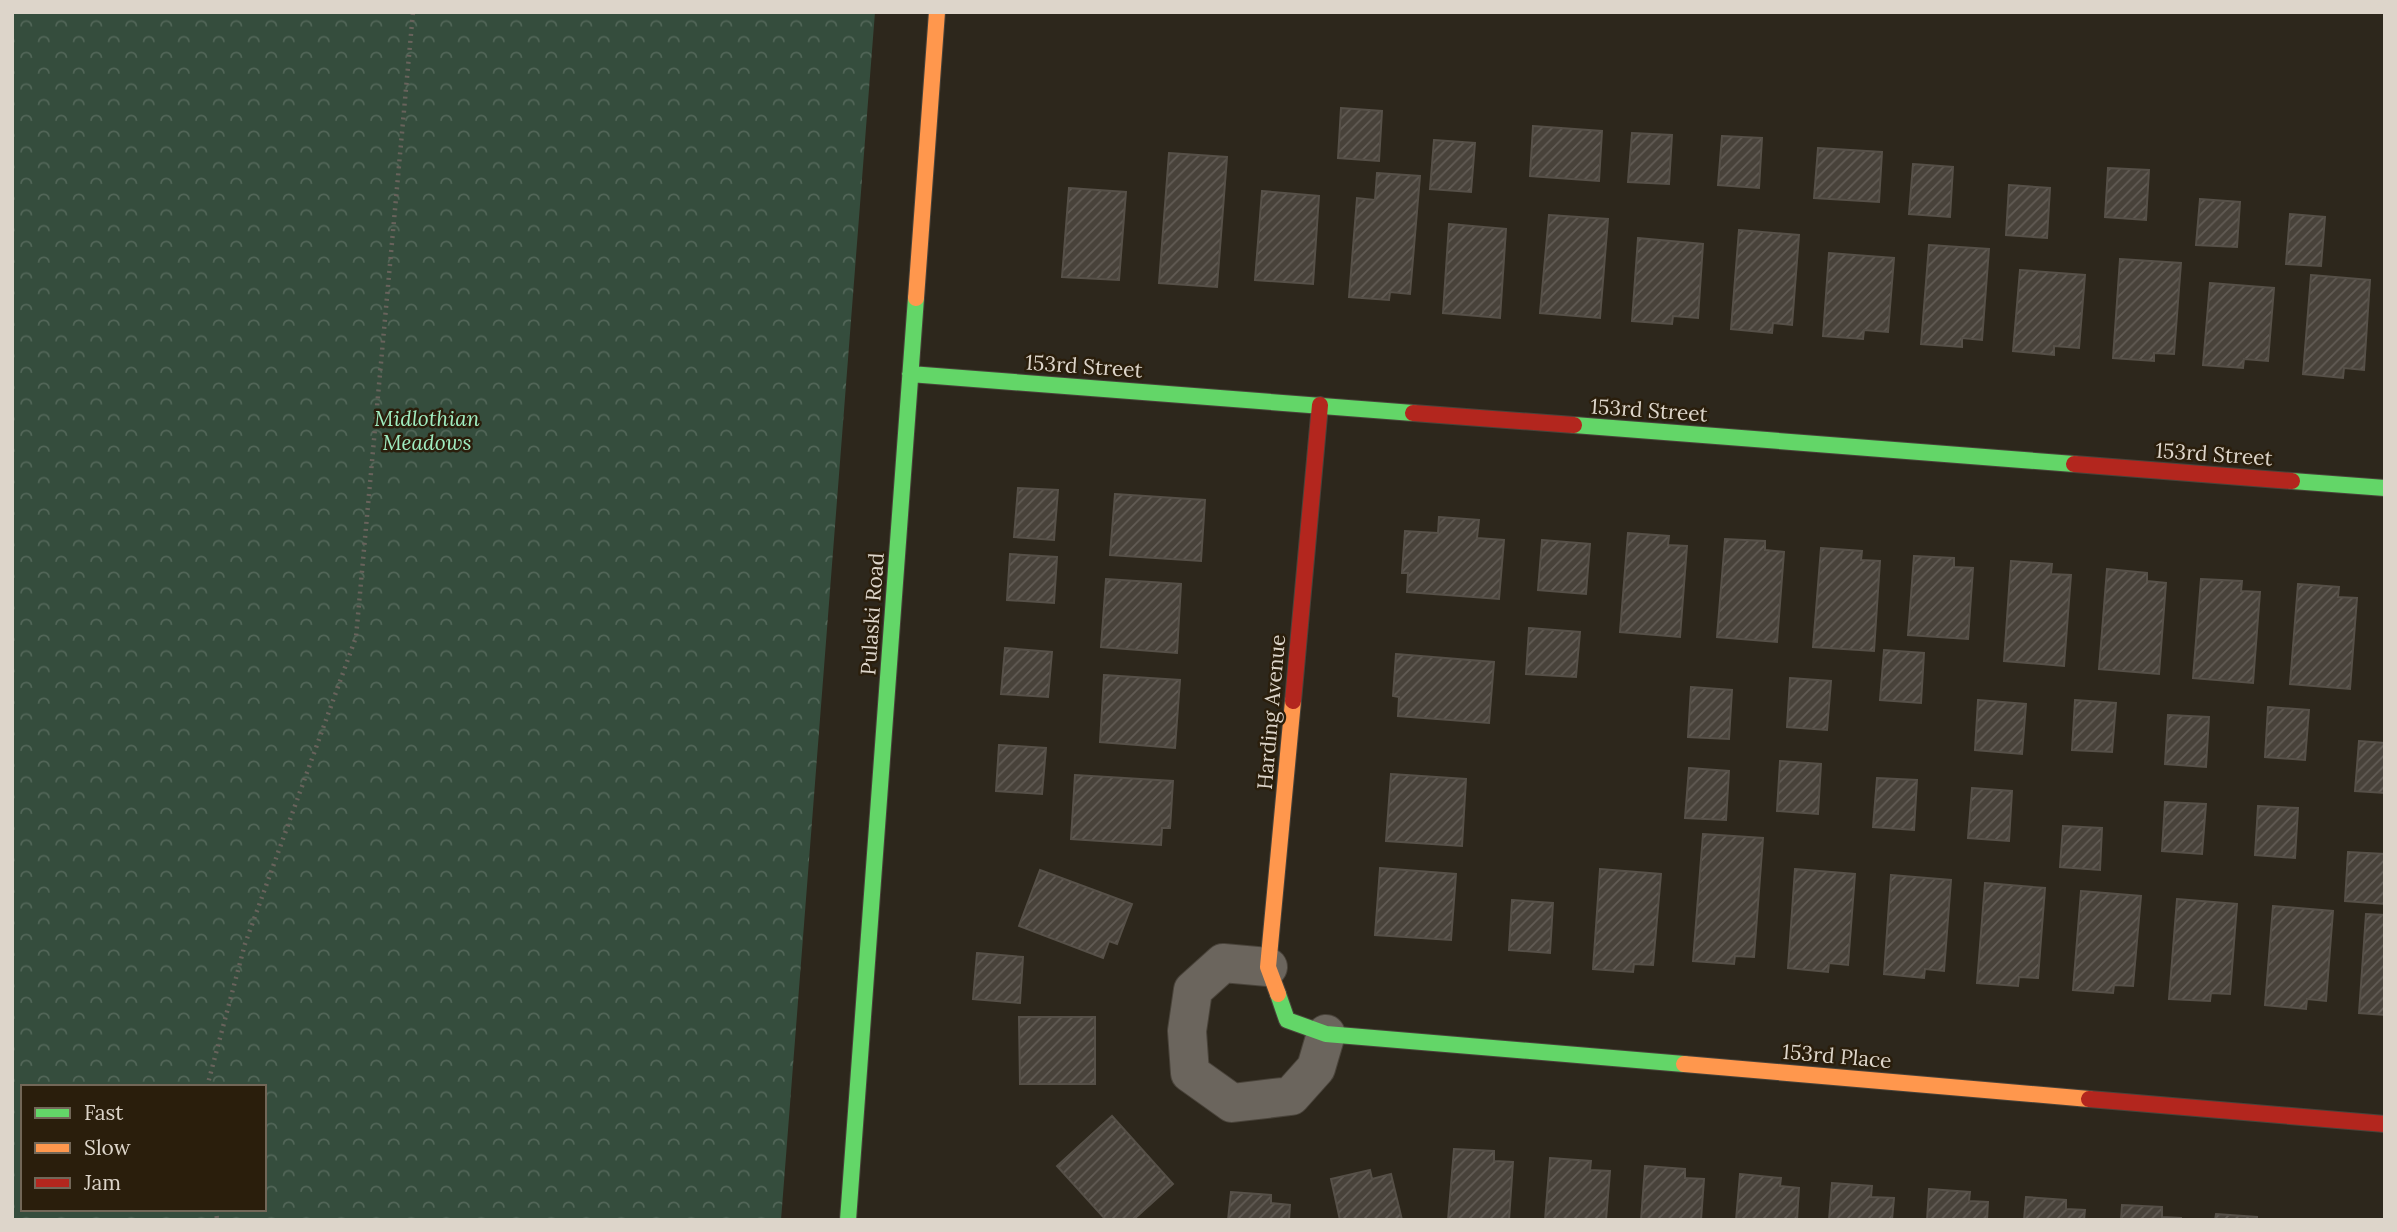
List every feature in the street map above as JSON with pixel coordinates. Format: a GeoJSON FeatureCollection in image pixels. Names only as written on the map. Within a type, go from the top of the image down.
{"type":"FeatureCollection","features":[{"type":"Feature","properties":{"kind":"street","name":"Pulaski Road"},"geometry":{"type":"LineString","coordinates":[[848,1220],[937,12]]}},
{"type":"Feature","properties":{"kind":"street","name":"153rd Street"},"geometry":{"type":"LineString","coordinates":[[910,374],[2385,488]]}},
{"type":"Feature","properties":{"kind":"street","name":"Harding Avenue"},"geometry":{"type":"LineString","coordinates":[[1287,1020],[1268,967],[1320,405]]}},
{"type":"Feature","properties":{"kind":"street"},"geometry":{"type":"LineString","coordinates":[[1268,967],[1223,963],[1193,990],[1187,1031],[1190,1073],[1232,1103],[1291,1096],[1316,1068],[1326,1034]]}},
{"type":"Feature","properties":{"kind":"street","name":"153rd Place"},"geometry":{"type":"LineString","coordinates":[[1287,1020],[1326,1034],[2385,1124]]}},
{"type":"Feature","properties":{"kind":"path"},"geometry":{"type":"LineString","coordinates":[[207,1085],[244,944],[356,637],[413,12]]}},
{"type":"Feature","properties":{"kind":"green space","name":"Midlothian Meadows"},"geometry":{"type":"Polygon","coordinates":[[[12,12],[875,12],[781,1220],[12,1220],[12,12]]]}},
{"type":"Feature","properties":{"kind":"building"},"geometry":{"type":"Polygon","coordinates":[[[1341,108],[1382,111],[1379,161],[1338,158],[1341,108]]]}},
{"type":"Feature","properties":{"kind":"building"},"geometry":{"type":"Polygon","coordinates":[[[1533,126],[1602,131],[1599,181],[1530,176],[1533,126]]]}},
{"type":"Feature","properties":{"kind":"building"},"geometry":{"type":"Polygon","coordinates":[[[1632,133],[1672,135],[1669,184],[1628,182],[1632,133]]]}},
{"type":"Feature","properties":{"kind":"building"},"geometry":{"type":"Polygon","coordinates":[[[1722,136],[1762,138],[1759,188],[1718,185],[1722,136]]]}},
{"type":"Feature","properties":{"kind":"building"},"geometry":{"type":"Polygon","coordinates":[[[1434,140],[1475,143],[1471,192],[1430,189],[1434,140]]]}},
{"type":"Feature","properties":{"kind":"building"},"geometry":{"type":"Polygon","coordinates":[[[1818,148],[1882,152],[1879,202],[1814,198],[1818,148]]]}},
{"type":"Feature","properties":{"kind":"building"},"geometry":{"type":"Polygon","coordinates":[[[1169,153],[1227,157],[1217,287],[1159,283],[1169,153]]]}},
{"type":"Feature","properties":{"kind":"building"},"geometry":{"type":"Polygon","coordinates":[[[1913,164],[1953,167],[1950,217],[1909,214],[1913,164]]]}},
{"type":"Feature","properties":{"kind":"building"},"geometry":{"type":"Polygon","coordinates":[[[2108,168],[2149,170],[2146,220],[2105,217],[2108,168]]]}},
{"type":"Feature","properties":{"kind":"building"},"geometry":{"type":"Polygon","coordinates":[[[1377,173],[1420,176],[1410,294],[1390,292],[1389,300],[1349,297],[1357,198],[1375,200],[1377,173]]]}},
{"type":"Feature","properties":{"kind":"building"},"geometry":{"type":"Polygon","coordinates":[[[2009,185],[2050,188],[2047,238],[2006,235],[2009,185]]]}},
{"type":"Feature","properties":{"kind":"building"},"geometry":{"type":"Polygon","coordinates":[[[1069,188],[1126,192],[1119,280],[1062,277],[1069,188]]]}},
{"type":"Feature","properties":{"kind":"building"},"geometry":{"type":"Polygon","coordinates":[[[1262,191],[1319,196],[1313,284],[1255,280],[1262,191]]]}},
{"type":"Feature","properties":{"kind":"building"},"geometry":{"type":"Polygon","coordinates":[[[2200,199],[2240,202],[2237,247],[2196,245],[2200,199]]]}},
{"type":"Feature","properties":{"kind":"building"},"geometry":{"type":"Polygon","coordinates":[[[2290,214],[2325,217],[2321,266],[2286,264],[2290,214]]]}},
{"type":"Feature","properties":{"kind":"building"},"geometry":{"type":"Polygon","coordinates":[[[1549,215],[1608,219],[1600,318],[1540,313],[1549,215]]]}},
{"type":"Feature","properties":{"kind":"building"},"geometry":{"type":"Polygon","coordinates":[[[1449,224],[1506,229],[1500,318],[1443,313],[1449,224]]]}},
{"type":"Feature","properties":{"kind":"building"},"geometry":{"type":"Polygon","coordinates":[[[1739,230],[1799,235],[1792,325],[1773,323],[1772,333],[1731,329],[1739,230]]]}},
{"type":"Feature","properties":{"kind":"building"},"geometry":{"type":"Polygon","coordinates":[[[1638,238],[1703,244],[1698,318],[1673,316],[1672,324],[1632,321],[1638,238]]]}},
{"type":"Feature","properties":{"kind":"building"},"geometry":{"type":"Polygon","coordinates":[[[1929,245],[1989,249],[1982,340],[1962,338],[1962,347],[1921,344],[1929,245]]]}},
{"type":"Feature","properties":{"kind":"building"},"geometry":{"type":"Polygon","coordinates":[[[1829,253],[1894,258],[1888,332],[1864,330],[1863,339],[1823,336],[1829,253]]]}},
{"type":"Feature","properties":{"kind":"building"},"geometry":{"type":"Polygon","coordinates":[[[2120,259],[2181,263],[2174,354],[2154,353],[2154,361],[2113,358],[2120,259]]]}},
{"type":"Feature","properties":{"kind":"building"},"geometry":{"type":"Polygon","coordinates":[[[2020,270],[2085,275],[2079,348],[2054,346],[2054,355],[2013,351],[2020,270]]]}},
{"type":"Feature","properties":{"kind":"building"},"geometry":{"type":"Polygon","coordinates":[[[2311,275],[2370,280],[2364,370],[2344,368],[2343,378],[2303,374],[2311,275]]]}},
{"type":"Feature","properties":{"kind":"building"},"geometry":{"type":"Polygon","coordinates":[[[2210,283],[2274,288],[2268,361],[2244,359],[2243,368],[2203,365],[2210,283]]]}},
{"type":"Feature","properties":{"kind":"building"},"geometry":{"type":"Polygon","coordinates":[[[1018,488],[1058,490],[1054,540],[1014,537],[1018,488]]]}},
{"type":"Feature","properties":{"kind":"building"},"geometry":{"type":"Polygon","coordinates":[[[1115,494],[1205,500],[1201,561],[1110,555],[1115,494]]]}},
{"type":"Feature","properties":{"kind":"building"},"geometry":{"type":"Polygon","coordinates":[[[1439,517],[1479,520],[1477,538],[1504,540],[1499,599],[1407,592],[1408,573],[1402,573],[1405,531],[1438,533],[1439,517]]]}},
{"type":"Feature","properties":{"kind":"building"},"geometry":{"type":"Polygon","coordinates":[[[1628,533],[1669,536],[1668,545],[1687,546],[1680,637],[1620,632],[1628,533]]]}},
{"type":"Feature","properties":{"kind":"building"},"geometry":{"type":"Polygon","coordinates":[[[1725,539],[1765,541],[1765,550],[1784,552],[1777,642],[1717,637],[1725,539]]]}},
{"type":"Feature","properties":{"kind":"building"},"geometry":{"type":"Polygon","coordinates":[[[1542,540],[1590,544],[1586,594],[1538,590],[1542,540]]]}},
{"type":"Feature","properties":{"kind":"building"},"geometry":{"type":"Polygon","coordinates":[[[1821,548],[1862,551],[1861,560],[1880,561],[1874,651],[1813,647],[1821,548]]]}},
{"type":"Feature","properties":{"kind":"building"},"geometry":{"type":"Polygon","coordinates":[[[1010,554],[1057,557],[1054,603],[1007,600],[1010,554]]]}},
{"type":"Feature","properties":{"kind":"building"},"geometry":{"type":"Polygon","coordinates":[[[1914,556],[1954,558],[1954,567],[1973,568],[1968,639],[1908,635],[1914,556]]]}},
{"type":"Feature","properties":{"kind":"building"},"geometry":{"type":"Polygon","coordinates":[[[2011,561],[2052,564],[2051,574],[2071,575],[2064,666],[2004,661],[2011,561]]]}},
{"type":"Feature","properties":{"kind":"building"},"geometry":{"type":"Polygon","coordinates":[[[2107,569],[2147,573],[2147,581],[2166,583],[2159,674],[2099,669],[2107,569]]]}},
{"type":"Feature","properties":{"kind":"building"},"geometry":{"type":"Polygon","coordinates":[[[1106,579],[1181,584],[1177,653],[1101,647],[1106,579]]]}},
{"type":"Feature","properties":{"kind":"building"},"geometry":{"type":"Polygon","coordinates":[[[2201,579],[2242,581],[2241,591],[2260,592],[2253,683],[2193,678],[2201,579]]]}},
{"type":"Feature","properties":{"kind":"building"},"geometry":{"type":"Polygon","coordinates":[[[2298,584],[2339,587],[2338,597],[2357,598],[2350,689],[2290,684],[2298,584]]]}},
{"type":"Feature","properties":{"kind":"building"},"geometry":{"type":"Polygon","coordinates":[[[1529,628],[1580,632],[1576,677],[1526,674],[1529,628]]]}},
{"type":"Feature","properties":{"kind":"building"},"geometry":{"type":"Polygon","coordinates":[[[1005,648],[1052,652],[1048,697],[1001,694],[1005,648]]]}},
{"type":"Feature","properties":{"kind":"building"},"geometry":{"type":"Polygon","coordinates":[[[1884,650],[1924,653],[1921,703],[1880,700],[1884,650]]]}},
{"type":"Feature","properties":{"kind":"building"},"geometry":{"type":"Polygon","coordinates":[[[1396,654],[1494,662],[1489,723],[1398,716],[1399,697],[1393,696],[1396,654]]]}},
{"type":"Feature","properties":{"kind":"building"},"geometry":{"type":"Polygon","coordinates":[[[1104,675],[1180,680],[1175,748],[1100,742],[1104,675]]]}},
{"type":"Feature","properties":{"kind":"building"},"geometry":{"type":"Polygon","coordinates":[[[1790,678],[1831,681],[1827,730],[1787,727],[1790,678]]]}},
{"type":"Feature","properties":{"kind":"building"},"geometry":{"type":"Polygon","coordinates":[[[1691,687],[1732,690],[1729,739],[1688,737],[1691,687]]]}},
{"type":"Feature","properties":{"kind":"building"},"geometry":{"type":"Polygon","coordinates":[[[1978,700],[2026,704],[2022,754],[1975,750],[1978,700]]]}},
{"type":"Feature","properties":{"kind":"building"},"geometry":{"type":"Polygon","coordinates":[[[2075,700],[2116,703],[2112,752],[2072,750],[2075,700]]]}},
{"type":"Feature","properties":{"kind":"building"},"geometry":{"type":"Polygon","coordinates":[[[2268,707],[2309,710],[2305,760],[2265,757],[2268,707]]]}},
{"type":"Feature","properties":{"kind":"building"},"geometry":{"type":"Polygon","coordinates":[[[2168,715],[2209,717],[2206,767],[2165,764],[2168,715]]]}},
{"type":"Feature","properties":{"kind":"building"},"geometry":{"type":"Polygon","coordinates":[[[2359,741],[2385,743],[2385,793],[2355,791],[2359,741]]]}},
{"type":"Feature","properties":{"kind":"building"},"geometry":{"type":"Polygon","coordinates":[[[999,745],[1046,748],[1042,794],[996,791],[999,745]]]}},
{"type":"Feature","properties":{"kind":"building"},"geometry":{"type":"Polygon","coordinates":[[[1780,761],[1821,764],[1818,814],[1777,811],[1780,761]]]}},
{"type":"Feature","properties":{"kind":"building"},"geometry":{"type":"Polygon","coordinates":[[[1689,768],[1729,771],[1726,820],[1685,818],[1689,768]]]}},
{"type":"Feature","properties":{"kind":"building"},"geometry":{"type":"Polygon","coordinates":[[[1391,774],[1466,779],[1462,846],[1386,841],[1391,774]]]}},
{"type":"Feature","properties":{"kind":"building"},"geometry":{"type":"Polygon","coordinates":[[[1075,775],[1173,781],[1170,828],[1162,828],[1161,845],[1071,839],[1075,775]]]}},
{"type":"Feature","properties":{"kind":"building"},"geometry":{"type":"Polygon","coordinates":[[[1877,778],[1917,780],[1914,830],[1873,827],[1877,778]]]}},
{"type":"Feature","properties":{"kind":"building"},"geometry":{"type":"Polygon","coordinates":[[[1972,788],[2012,791],[2009,841],[1968,838],[1972,788]]]}},
{"type":"Feature","properties":{"kind":"building"},"geometry":{"type":"Polygon","coordinates":[[[2165,802],[2206,804],[2202,854],[2162,851],[2165,802]]]}},
{"type":"Feature","properties":{"kind":"building"},"geometry":{"type":"Polygon","coordinates":[[[2258,806],[2298,808],[2295,858],[2255,855],[2258,806]]]}},
{"type":"Feature","properties":{"kind":"building"},"geometry":{"type":"Polygon","coordinates":[[[2063,826],[2102,828],[2100,870],[2060,867],[2063,826]]]}},
{"type":"Feature","properties":{"kind":"building"},"geometry":{"type":"Polygon","coordinates":[[[1703,834],[1763,838],[1754,957],[1735,956],[1734,964],[1693,961],[1703,834]]]}},
{"type":"Feature","properties":{"kind":"building"},"geometry":{"type":"Polygon","coordinates":[[[2348,852],[2385,854],[2385,904],[2345,901],[2348,852]]]}},
{"type":"Feature","properties":{"kind":"building"},"geometry":{"type":"Polygon","coordinates":[[[1380,868],[1456,874],[1451,940],[1375,935],[1380,868]]]}},
{"type":"Feature","properties":{"kind":"building"},"geometry":{"type":"Polygon","coordinates":[[[1600,869],[1661,874],[1653,965],[1634,964],[1633,972],[1593,969],[1600,869]]]}},
{"type":"Feature","properties":{"kind":"building"},"geometry":{"type":"Polygon","coordinates":[[[1795,869],[1855,874],[1848,965],[1829,963],[1828,972],[1788,968],[1795,869]]]}},
{"type":"Feature","properties":{"kind":"building"},"geometry":{"type":"Polygon","coordinates":[[[1040,870],[1132,904],[1117,944],[1109,941],[1103,958],[1019,926],[1040,870]]]}},
{"type":"Feature","properties":{"kind":"building"},"geometry":{"type":"Polygon","coordinates":[[[1891,875],[1951,880],[1944,971],[1925,969],[1924,978],[1884,974],[1891,875]]]}},
{"type":"Feature","properties":{"kind":"building"},"geometry":{"type":"Polygon","coordinates":[[[1985,883],[2045,888],[2038,978],[2019,977],[2018,986],[1977,983],[1985,883]]]}},
{"type":"Feature","properties":{"kind":"building"},"geometry":{"type":"Polygon","coordinates":[[[2081,891],[2141,896],[2133,986],[2114,985],[2113,993],[2073,990],[2081,891]]]}},
{"type":"Feature","properties":{"kind":"building"},"geometry":{"type":"Polygon","coordinates":[[[2177,899],[2237,904],[2230,994],[2211,993],[2210,1001],[2169,999],[2177,899]]]}},
{"type":"Feature","properties":{"kind":"building"},"geometry":{"type":"Polygon","coordinates":[[[1512,900],[1553,903],[1550,953],[1509,950],[1512,900]]]}},
{"type":"Feature","properties":{"kind":"building"},"geometry":{"type":"Polygon","coordinates":[[[2273,906],[2333,911],[2326,1001],[2307,999],[2306,1009],[2265,1005],[2273,906]]]}},
{"type":"Feature","properties":{"kind":"building"},"geometry":{"type":"Polygon","coordinates":[[[2366,914],[2385,915],[2385,1015],[2359,1013],[2366,914]]]}},
{"type":"Feature","properties":{"kind":"building"},"geometry":{"type":"Polygon","coordinates":[[[977,953],[1023,957],[1020,1003],[973,999],[977,953]]]}},
{"type":"Feature","properties":{"kind":"building"},"geometry":{"type":"Polygon","coordinates":[[[1019,1017],[1095,1017],[1095,1084],[1020,1084],[1019,1017]]]}},
{"type":"Feature","properties":{"kind":"building"},"geometry":{"type":"Polygon","coordinates":[[[1112,1116],[1173,1184],[1133,1220],[1106,1220],[1057,1166],[1112,1116]]]}},
{"type":"Feature","properties":{"kind":"building"},"geometry":{"type":"Polygon","coordinates":[[[1454,1149],[1494,1151],[1494,1161],[1513,1162],[1509,1220],[1448,1220],[1454,1149]]]}},
{"type":"Feature","properties":{"kind":"building"},"geometry":{"type":"Polygon","coordinates":[[[1550,1158],[1591,1161],[1590,1170],[1610,1171],[1606,1220],[1545,1220],[1550,1158]]]}},
{"type":"Feature","properties":{"kind":"building"},"geometry":{"type":"Polygon","coordinates":[[[1645,1166],[1685,1169],[1685,1178],[1704,1179],[1701,1220],[1641,1220],[1645,1166]]]}},
{"type":"Feature","properties":{"kind":"building"},"geometry":{"type":"Polygon","coordinates":[[[1370,1170],[1372,1179],[1391,1174],[1402,1220],[1340,1220],[1331,1179],[1370,1170]]]}},
{"type":"Feature","properties":{"kind":"building"},"geometry":{"type":"Polygon","coordinates":[[[1740,1174],[1781,1178],[1780,1186],[1799,1188],[1797,1220],[1736,1220],[1740,1174]]]}},
{"type":"Feature","properties":{"kind":"building"},"geometry":{"type":"Polygon","coordinates":[[[1832,1183],[1872,1186],[1871,1197],[1894,1198],[1892,1220],[1829,1220],[1832,1183]]]}},
{"type":"Feature","properties":{"kind":"building"},"geometry":{"type":"Polygon","coordinates":[[[1929,1189],[1970,1192],[1969,1201],[1988,1202],[1987,1220],[1927,1220],[1929,1189]]]}},
{"type":"Feature","properties":{"kind":"building"},"geometry":{"type":"Polygon","coordinates":[[[1231,1192],[1271,1195],[1271,1203],[1290,1205],[1289,1220],[1228,1220],[1231,1192]]]}},
{"type":"Feature","properties":{"kind":"building"},"geometry":{"type":"Polygon","coordinates":[[[2026,1197],[2066,1200],[2066,1209],[2085,1210],[2084,1220],[2024,1220],[2026,1197]]]}},
{"type":"Feature","properties":{"kind":"building"},"geometry":{"type":"Polygon","coordinates":[[[2122,1205],[2162,1207],[2162,1217],[2181,1220],[2121,1220],[2122,1205]]]}},
{"type":"Feature","properties":{"kind":"building"},"geometry":{"type":"Polygon","coordinates":[[[2216,1214],[2257,1217],[2257,1220],[2215,1220],[2216,1214]]]}},
{"type":"Feature","properties":{"kind":"traffic: fast"},"geometry":{"type":"LineString","coordinates":[[848,1220],[916,298]]}},
{"type":"Feature","properties":{"kind":"traffic: fast"},"geometry":{"type":"LineString","coordinates":[[910,374],[1413,413]]}},
{"type":"Feature","properties":{"kind":"traffic: fast"},"geometry":{"type":"LineString","coordinates":[[1574,425],[2074,464]]}},
{"type":"Feature","properties":{"kind":"traffic: fast"},"geometry":{"type":"LineString","coordinates":[[2292,481],[2385,488]]}},
{"type":"Feature","properties":{"kind":"traffic: fast"},"geometry":{"type":"LineString","coordinates":[[1278,994],[1287,1020],[1326,1034],[1684,1064]]}},
{"type":"Feature","properties":{"kind":"traffic: slow"},"geometry":{"type":"LineString","coordinates":[[916,298],[937,12]]}},
{"type":"Feature","properties":{"kind":"traffic: slow"},"geometry":{"type":"LineString","coordinates":[[1278,994],[1268,967],[1293,701]]}},
{"type":"Feature","properties":{"kind":"traffic: slow"},"geometry":{"type":"LineString","coordinates":[[1684,1064],[2089,1099]]}},
{"type":"Feature","properties":{"kind":"traffic: jam"},"geometry":{"type":"LineString","coordinates":[[1293,701],[1320,405]]}},
{"type":"Feature","properties":{"kind":"traffic: jam"},"geometry":{"type":"LineString","coordinates":[[1413,413],[1574,425]]}},
{"type":"Feature","properties":{"kind":"traffic: jam"},"geometry":{"type":"LineString","coordinates":[[2074,464],[2292,481]]}},
{"type":"Feature","properties":{"kind":"traffic: jam"},"geometry":{"type":"LineString","coordinates":[[2089,1099],[2385,1124]]}}]}
